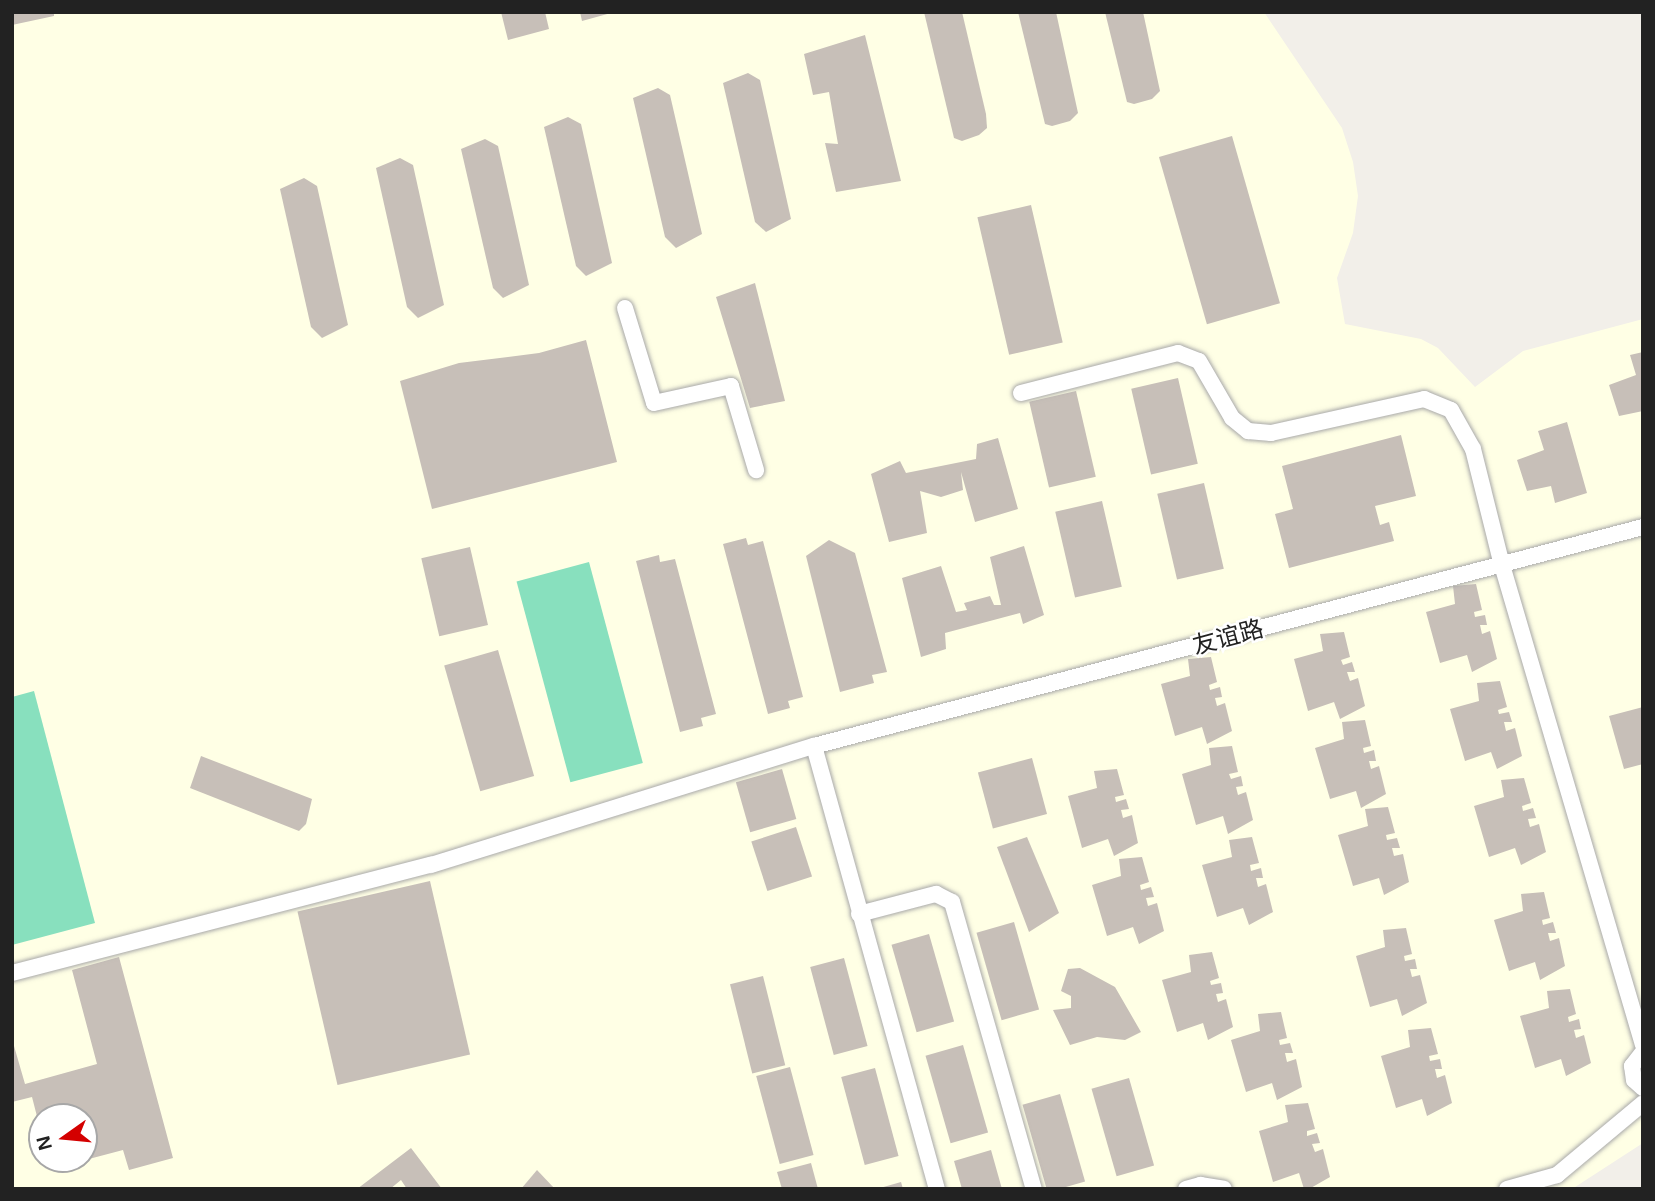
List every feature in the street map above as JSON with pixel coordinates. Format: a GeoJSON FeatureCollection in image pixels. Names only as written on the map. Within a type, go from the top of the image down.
{"type":"FeatureCollection","features":[{"type":"Feature","properties":{"kind":"street"},"geometry":{"type":"LineString","coordinates":[[625,308],[654,403],[731,386],[755,470]]}},
{"type":"Feature","properties":{"kind":"street"},"geometry":{"type":"LineString","coordinates":[[1021,393],[1178,353],[1199,361],[1232,418],[1248,430],[1271,433],[1424,399],[1439,403],[1460,420],[1473,449],[1502,565],[1643,1045]]}},
{"type":"Feature","properties":{"kind":"street","name":"友谊路"},"geometry":{"type":"LineString","coordinates":[[12,973],[431,865],[814,746],[1643,527]]}},
{"type":"Feature","properties":{"kind":"street"},"geometry":{"type":"LineString","coordinates":[[814,746],[937,1189]]}},
{"type":"Feature","properties":{"kind":"street"},"geometry":{"type":"LineString","coordinates":[[859,914],[936,894],[952,902],[1034,1189]]}},
{"type":"Feature","properties":{"kind":"street"},"geometry":{"type":"LineString","coordinates":[[1643,1052],[1632,1066],[1634,1080],[1643,1088]]}},
{"type":"Feature","properties":{"kind":"street"},"geometry":{"type":"LineString","coordinates":[[1507,1189],[1558,1182],[1643,1103]]}},
{"type":"Feature","properties":{"kind":"street"},"geometry":{"type":"LineString","coordinates":[[1186,1189],[1199,1185],[1224,1189]]}},
{"type":"Feature","properties":{"kind":"shaded area"},"geometry":{"type":"Polygon","coordinates":[[[12,12],[1264,12],[1342,128],[1353,162],[1358,196],[1353,233],[1337,278],[1345,324],[1421,339],[1438,348],[1475,387],[1523,351],[1643,319],[1643,1143],[1572,1189],[12,1189],[12,12]]]}},
{"type":"Feature","properties":{"kind":"green space"},"geometry":{"type":"Polygon","coordinates":[[[589,562],[643,763],[570,782],[517,581],[589,562]]]}},
{"type":"Feature","properties":{"kind":"green space"},"geometry":{"type":"Polygon","coordinates":[[[34,691],[95,923],[12,945],[12,697],[34,691]]]}},
{"type":"Feature","properties":{"kind":"building"},"geometry":{"type":"Polygon","coordinates":[[[12,12],[54,12],[54,16],[12,25],[12,12]]]}},
{"type":"Feature","properties":{"kind":"building"},"geometry":{"type":"Polygon","coordinates":[[[501,12],[545,12],[549,29],[508,40],[501,12]]]}},
{"type":"Feature","properties":{"kind":"building"},"geometry":{"type":"Polygon","coordinates":[[[580,12],[611,12],[611,13],[582,21],[580,12]]]}},
{"type":"Feature","properties":{"kind":"building"},"geometry":{"type":"Polygon","coordinates":[[[924,12],[962,12],[986,114],[987,128],[979,135],[962,141],[954,138],[924,12]]]}},
{"type":"Feature","properties":{"kind":"building"},"geometry":{"type":"Polygon","coordinates":[[[1018,12],[1056,12],[1078,113],[1070,121],[1052,126],[1045,124],[1018,12]]]}},
{"type":"Feature","properties":{"kind":"building"},"geometry":{"type":"Polygon","coordinates":[[[1105,12],[1143,12],[1160,91],[1152,99],[1134,104],[1127,102],[1105,12]]]}},
{"type":"Feature","properties":{"kind":"building"},"geometry":{"type":"Polygon","coordinates":[[[865,35],[901,181],[836,192],[825,143],[838,144],[829,92],[813,95],[804,54],[865,35]]]}},
{"type":"Feature","properties":{"kind":"building"},"geometry":{"type":"Polygon","coordinates":[[[748,73],[760,80],[791,219],[766,232],[755,222],[723,83],[748,73]]]}},
{"type":"Feature","properties":{"kind":"building"},"geometry":{"type":"Polygon","coordinates":[[[658,88],[670,95],[702,234],[676,248],[665,237],[633,98],[658,88]]]}},
{"type":"Feature","properties":{"kind":"building"},"geometry":{"type":"Polygon","coordinates":[[[568,117],[581,124],[612,263],[586,276],[576,266],[544,127],[568,117]]]}},
{"type":"Feature","properties":{"kind":"building"},"geometry":{"type":"Polygon","coordinates":[[[1232,136],[1280,303],[1207,324],[1159,157],[1232,136]]]}},
{"type":"Feature","properties":{"kind":"building"},"geometry":{"type":"Polygon","coordinates":[[[485,139],[498,146],[529,285],[503,298],[493,288],[461,149],[485,139]]]}},
{"type":"Feature","properties":{"kind":"building"},"geometry":{"type":"Polygon","coordinates":[[[400,158],[413,165],[444,305],[418,318],[407,307],[376,168],[400,158]]]}},
{"type":"Feature","properties":{"kind":"building"},"geometry":{"type":"Polygon","coordinates":[[[304,178],[317,186],[348,325],[322,338],[311,327],[280,189],[304,178]]]}},
{"type":"Feature","properties":{"kind":"building"},"geometry":{"type":"Polygon","coordinates":[[[1031,205],[1063,342],[1009,355],[977,217],[1031,205]]]}},
{"type":"Feature","properties":{"kind":"building"},"geometry":{"type":"Polygon","coordinates":[[[755,283],[785,401],[750,408],[716,297],[755,283]]]}},
{"type":"Feature","properties":{"kind":"building"},"geometry":{"type":"Polygon","coordinates":[[[586,340],[617,462],[432,509],[400,381],[459,363],[539,353],[586,340]]]}},
{"type":"Feature","properties":{"kind":"building"},"geometry":{"type":"Polygon","coordinates":[[[1643,352],[1643,411],[1619,416],[1609,385],[1636,375],[1630,355],[1643,352]]]}},
{"type":"Feature","properties":{"kind":"building"},"geometry":{"type":"Polygon","coordinates":[[[1178,378],[1198,464],[1151,475],[1131,389],[1178,378]]]}},
{"type":"Feature","properties":{"kind":"building"},"geometry":{"type":"Polygon","coordinates":[[[1076,391],[1096,477],[1049,488],[1029,402],[1076,391]]]}},
{"type":"Feature","properties":{"kind":"building"},"geometry":{"type":"Polygon","coordinates":[[[1567,422],[1587,493],[1555,503],[1551,486],[1527,491],[1517,460],[1544,450],[1538,431],[1567,422]]]}},
{"type":"Feature","properties":{"kind":"building"},"geometry":{"type":"Polygon","coordinates":[[[1401,435],[1416,496],[1375,506],[1380,525],[1389,522],[1394,541],[1289,568],[1275,514],[1293,509],[1282,466],[1401,435]]]}},
{"type":"Feature","properties":{"kind":"building"},"geometry":{"type":"Polygon","coordinates":[[[998,438],[1018,509],[975,522],[961,472],[963,490],[941,497],[920,491],[927,533],[889,542],[871,474],[900,461],[906,473],[976,459],[977,444],[998,438]]]}},
{"type":"Feature","properties":{"kind":"building"},"geometry":{"type":"Polygon","coordinates":[[[1204,483],[1224,569],[1177,580],[1157,494],[1204,483]]]}},
{"type":"Feature","properties":{"kind":"building"},"geometry":{"type":"Polygon","coordinates":[[[1102,501],[1122,587],[1075,598],[1055,512],[1102,501]]]}},
{"type":"Feature","properties":{"kind":"building"},"geometry":{"type":"Polygon","coordinates":[[[746,538],[748,545],[763,541],[803,697],[788,701],[790,708],[768,714],[723,544],[746,538]]]}},
{"type":"Feature","properties":{"kind":"building"},"geometry":{"type":"Polygon","coordinates":[[[829,540],[855,553],[887,672],[872,675],[874,683],[840,692],[806,556],[829,540]]]}},
{"type":"Feature","properties":{"kind":"building"},"geometry":{"type":"Polygon","coordinates":[[[1024,546],[1044,615],[1023,624],[1020,613],[945,633],[946,649],[921,657],[902,578],[941,566],[956,612],[967,610],[964,603],[990,596],[994,605],[1001,605],[990,557],[1024,546]]]}},
{"type":"Feature","properties":{"kind":"building"},"geometry":{"type":"Polygon","coordinates":[[[470,547],[488,625],[439,636],[421,558],[470,547]]]}},
{"type":"Feature","properties":{"kind":"building"},"geometry":{"type":"Polygon","coordinates":[[[659,555],[660,562],[675,559],[716,714],[701,718],[703,726],[680,732],[636,561],[659,555]]]}},
{"type":"Feature","properties":{"kind":"building"},"geometry":{"type":"Polygon","coordinates":[[[1476,584],[1482,610],[1474,612],[1475,617],[1485,615],[1487,625],[1480,625],[1482,634],[1490,631],[1497,659],[1472,672],[1467,655],[1440,663],[1426,612],[1455,604],[1453,586],[1476,584]]]}},
{"type":"Feature","properties":{"kind":"building"},"geometry":{"type":"Polygon","coordinates":[[[1344,632],[1350,657],[1341,660],[1343,665],[1352,662],[1355,672],[1347,672],[1350,681],[1358,678],[1365,706],[1340,719],[1334,702],[1308,711],[1294,659],[1323,651],[1320,634],[1344,632]]]}},
{"type":"Feature","properties":{"kind":"building"},"geometry":{"type":"Polygon","coordinates":[[[498,650],[534,776],[480,791],[444,665],[498,650]]]}},
{"type":"Feature","properties":{"kind":"building"},"geometry":{"type":"Polygon","coordinates":[[[1211,657],[1217,682],[1209,685],[1210,690],[1220,687],[1222,697],[1215,698],[1217,706],[1225,703],[1232,731],[1207,744],[1202,727],[1175,736],[1161,684],[1190,676],[1188,659],[1211,657]]]}},
{"type":"Feature","properties":{"kind":"building"},"geometry":{"type":"Polygon","coordinates":[[[1500,681],[1507,707],[1498,710],[1499,714],[1509,712],[1512,722],[1504,722],[1506,731],[1515,728],[1522,756],[1497,769],[1491,752],[1465,761],[1450,709],[1479,701],[1477,683],[1500,681]]]}},
{"type":"Feature","properties":{"kind":"building"},"geometry":{"type":"Polygon","coordinates":[[[1643,707],[1643,764],[1624,769],[1609,716],[1643,707]]]}},
{"type":"Feature","properties":{"kind":"building"},"geometry":{"type":"Polygon","coordinates":[[[1365,720],[1371,746],[1363,748],[1364,753],[1374,750],[1376,761],[1369,761],[1371,769],[1379,766],[1386,794],[1361,808],[1356,791],[1330,799],[1315,748],[1344,739],[1342,722],[1365,720]]]}},
{"type":"Feature","properties":{"kind":"building"},"geometry":{"type":"Polygon","coordinates":[[[1232,746],[1238,772],[1229,774],[1231,779],[1241,776],[1243,786],[1236,787],[1238,795],[1246,792],[1253,820],[1228,834],[1223,816],[1196,825],[1182,774],[1211,765],[1209,748],[1232,746]]]}},
{"type":"Feature","properties":{"kind":"building"},"geometry":{"type":"Polygon","coordinates":[[[201,756],[312,799],[306,824],[299,831],[190,788],[201,756]]]}},
{"type":"Feature","properties":{"kind":"building"},"geometry":{"type":"Polygon","coordinates":[[[1032,758],[1047,814],[993,829],[978,772],[1032,758]]]}},
{"type":"Feature","properties":{"kind":"building"},"geometry":{"type":"Polygon","coordinates":[[[782,769],[796,819],[750,832],[736,782],[782,769]]]}},
{"type":"Feature","properties":{"kind":"building"},"geometry":{"type":"Polygon","coordinates":[[[1117,769],[1124,795],[1115,797],[1116,802],[1126,799],[1129,809],[1121,810],[1123,818],[1132,815],[1138,843],[1114,856],[1108,839],[1082,848],[1068,796],[1097,788],[1094,771],[1117,769]]]}},
{"type":"Feature","properties":{"kind":"building"},"geometry":{"type":"Polygon","coordinates":[[[1524,778],[1531,803],[1522,806],[1523,811],[1533,808],[1536,818],[1528,819],[1530,827],[1539,824],[1546,852],[1521,865],[1515,848],[1489,857],[1474,806],[1504,797],[1501,780],[1524,778]]]}},
{"type":"Feature","properties":{"kind":"building"},"geometry":{"type":"Polygon","coordinates":[[[1388,807],[1395,833],[1386,835],[1387,840],[1397,838],[1400,848],[1392,848],[1394,856],[1403,854],[1409,882],[1384,895],[1379,878],[1353,886],[1338,835],[1368,826],[1365,809],[1388,807]]]}},
{"type":"Feature","properties":{"kind":"building"},"geometry":{"type":"Polygon","coordinates":[[[796,827],[812,876],[767,891],[751,842],[796,827]]]}},
{"type":"Feature","properties":{"kind":"building"},"geometry":{"type":"Polygon","coordinates":[[[1027,837],[1059,913],[1029,932],[997,847],[1027,837]]]}},
{"type":"Feature","properties":{"kind":"building"},"geometry":{"type":"Polygon","coordinates":[[[1252,837],[1259,863],[1250,865],[1251,871],[1261,868],[1263,878],[1256,878],[1258,887],[1266,884],[1273,912],[1249,925],[1243,908],[1217,917],[1202,865],[1232,857],[1229,840],[1252,837]]]}},
{"type":"Feature","properties":{"kind":"building"},"geometry":{"type":"Polygon","coordinates":[[[1142,857],[1149,882],[1140,885],[1141,890],[1151,887],[1154,897],[1146,898],[1148,906],[1157,903],[1164,931],[1139,944],[1133,927],[1107,936],[1092,885],[1121,876],[1119,859],[1142,857]]]}},
{"type":"Feature","properties":{"kind":"building"},"geometry":{"type":"Polygon","coordinates":[[[430,881],[470,1054],[338,1085],[297,912],[430,881]]]}},
{"type":"Feature","properties":{"kind":"building"},"geometry":{"type":"Polygon","coordinates":[[[1544,892],[1550,918],[1542,920],[1543,925],[1553,922],[1556,933],[1548,933],[1550,941],[1559,938],[1565,966],[1540,980],[1535,962],[1509,971],[1494,920],[1523,911],[1521,894],[1544,892]]]}},
{"type":"Feature","properties":{"kind":"building"},"geometry":{"type":"Polygon","coordinates":[[[1014,922],[1039,1009],[1002,1020],[977,933],[1014,922]]]}},
{"type":"Feature","properties":{"kind":"building"},"geometry":{"type":"Polygon","coordinates":[[[1406,928],[1412,954],[1404,956],[1405,961],[1415,959],[1417,969],[1410,969],[1412,977],[1420,975],[1427,1003],[1402,1016],[1397,999],[1370,1007],[1356,956],[1385,947],[1383,930],[1406,928]]]}},
{"type":"Feature","properties":{"kind":"building"},"geometry":{"type":"Polygon","coordinates":[[[929,934],[954,1021],[917,1032],[892,945],[929,934]]]}},
{"type":"Feature","properties":{"kind":"building"},"geometry":{"type":"Polygon","coordinates":[[[1212,952],[1219,978],[1210,981],[1211,985],[1221,983],[1223,993],[1216,994],[1218,1002],[1226,999],[1233,1027],[1208,1040],[1203,1023],[1177,1032],[1162,980],[1191,972],[1189,955],[1212,952]]]}},
{"type":"Feature","properties":{"kind":"building"},"geometry":{"type":"Polygon","coordinates":[[[119,957],[173,1158],[129,1170],[123,1150],[98,1157],[98,1103],[34,1103],[32,1097],[12,1102],[12,1039],[25,1084],[97,1064],[72,970],[119,957]]]}},
{"type":"Feature","properties":{"kind":"building"},"geometry":{"type":"Polygon","coordinates":[[[844,958],[868,1046],[834,1055],[810,967],[844,958]]]}},
{"type":"Feature","properties":{"kind":"building"},"geometry":{"type":"Polygon","coordinates":[[[1080,968],[1115,987],[1141,1032],[1125,1040],[1097,1037],[1070,1045],[1053,1010],[1071,1008],[1071,996],[1061,991],[1068,969],[1080,968]]]}},
{"type":"Feature","properties":{"kind":"building"},"geometry":{"type":"Polygon","coordinates":[[[763,976],[785,1065],[752,1073],[730,984],[763,976]]]}},
{"type":"Feature","properties":{"kind":"building"},"geometry":{"type":"Polygon","coordinates":[[[1570,989],[1576,1014],[1568,1017],[1569,1022],[1579,1019],[1581,1029],[1574,1030],[1576,1038],[1584,1035],[1591,1063],[1566,1076],[1561,1059],[1535,1068],[1520,1016],[1549,1008],[1547,991],[1570,989]]]}},
{"type":"Feature","properties":{"kind":"building"},"geometry":{"type":"Polygon","coordinates":[[[1281,1012],[1287,1038],[1279,1040],[1280,1045],[1290,1043],[1293,1053],[1285,1053],[1287,1062],[1296,1059],[1302,1087],[1277,1100],[1272,1083],[1246,1092],[1231,1040],[1260,1031],[1258,1014],[1281,1012]]]}},
{"type":"Feature","properties":{"kind":"building"},"geometry":{"type":"Polygon","coordinates":[[[1431,1028],[1438,1054],[1429,1056],[1430,1061],[1440,1059],[1442,1069],[1435,1069],[1437,1078],[1445,1075],[1452,1103],[1427,1116],[1422,1099],[1396,1108],[1381,1056],[1410,1047],[1408,1030],[1431,1028]]]}},
{"type":"Feature","properties":{"kind":"building"},"geometry":{"type":"Polygon","coordinates":[[[963,1045],[988,1132],[951,1143],[926,1056],[963,1045]]]}},
{"type":"Feature","properties":{"kind":"building"},"geometry":{"type":"Polygon","coordinates":[[[790,1067],[814,1155],[780,1164],[756,1076],[790,1067]]]}},
{"type":"Feature","properties":{"kind":"building"},"geometry":{"type":"Polygon","coordinates":[[[875,1068],[899,1156],[865,1165],[841,1077],[875,1068]]]}},
{"type":"Feature","properties":{"kind":"building"},"geometry":{"type":"Polygon","coordinates":[[[1129,1078],[1154,1165],[1117,1176],[1092,1089],[1129,1078]]]}},
{"type":"Feature","properties":{"kind":"building"},"geometry":{"type":"Polygon","coordinates":[[[1060,1094],[1085,1181],[1059,1189],[1047,1189],[1023,1105],[1060,1094]]]}},
{"type":"Feature","properties":{"kind":"building"},"geometry":{"type":"Polygon","coordinates":[[[1308,1103],[1315,1129],[1307,1131],[1307,1136],[1317,1133],[1320,1143],[1312,1144],[1315,1152],[1323,1149],[1330,1177],[1309,1189],[1304,1189],[1299,1173],[1273,1182],[1259,1131],[1288,1122],[1285,1105],[1308,1103]]]}},
{"type":"Feature","properties":{"kind":"building"},"geometry":{"type":"Polygon","coordinates":[[[411,1148],[442,1189],[407,1189],[401,1180],[390,1189],[357,1189],[411,1148]]]}},
{"type":"Feature","properties":{"kind":"building"},"geometry":{"type":"Polygon","coordinates":[[[991,1150],[1002,1189],[962,1189],[954,1161],[991,1150]]]}},
{"type":"Feature","properties":{"kind":"building"},"geometry":{"type":"Polygon","coordinates":[[[811,1163],[818,1189],[782,1189],[777,1172],[811,1163]]]}},
{"type":"Feature","properties":{"kind":"building"},"geometry":{"type":"Polygon","coordinates":[[[537,1170],[555,1189],[521,1189],[537,1170]]]}},
{"type":"Feature","properties":{"kind":"building"},"geometry":{"type":"Polygon","coordinates":[[[901,1182],[903,1189],[880,1189],[880,1188],[901,1182]]]}}]}
